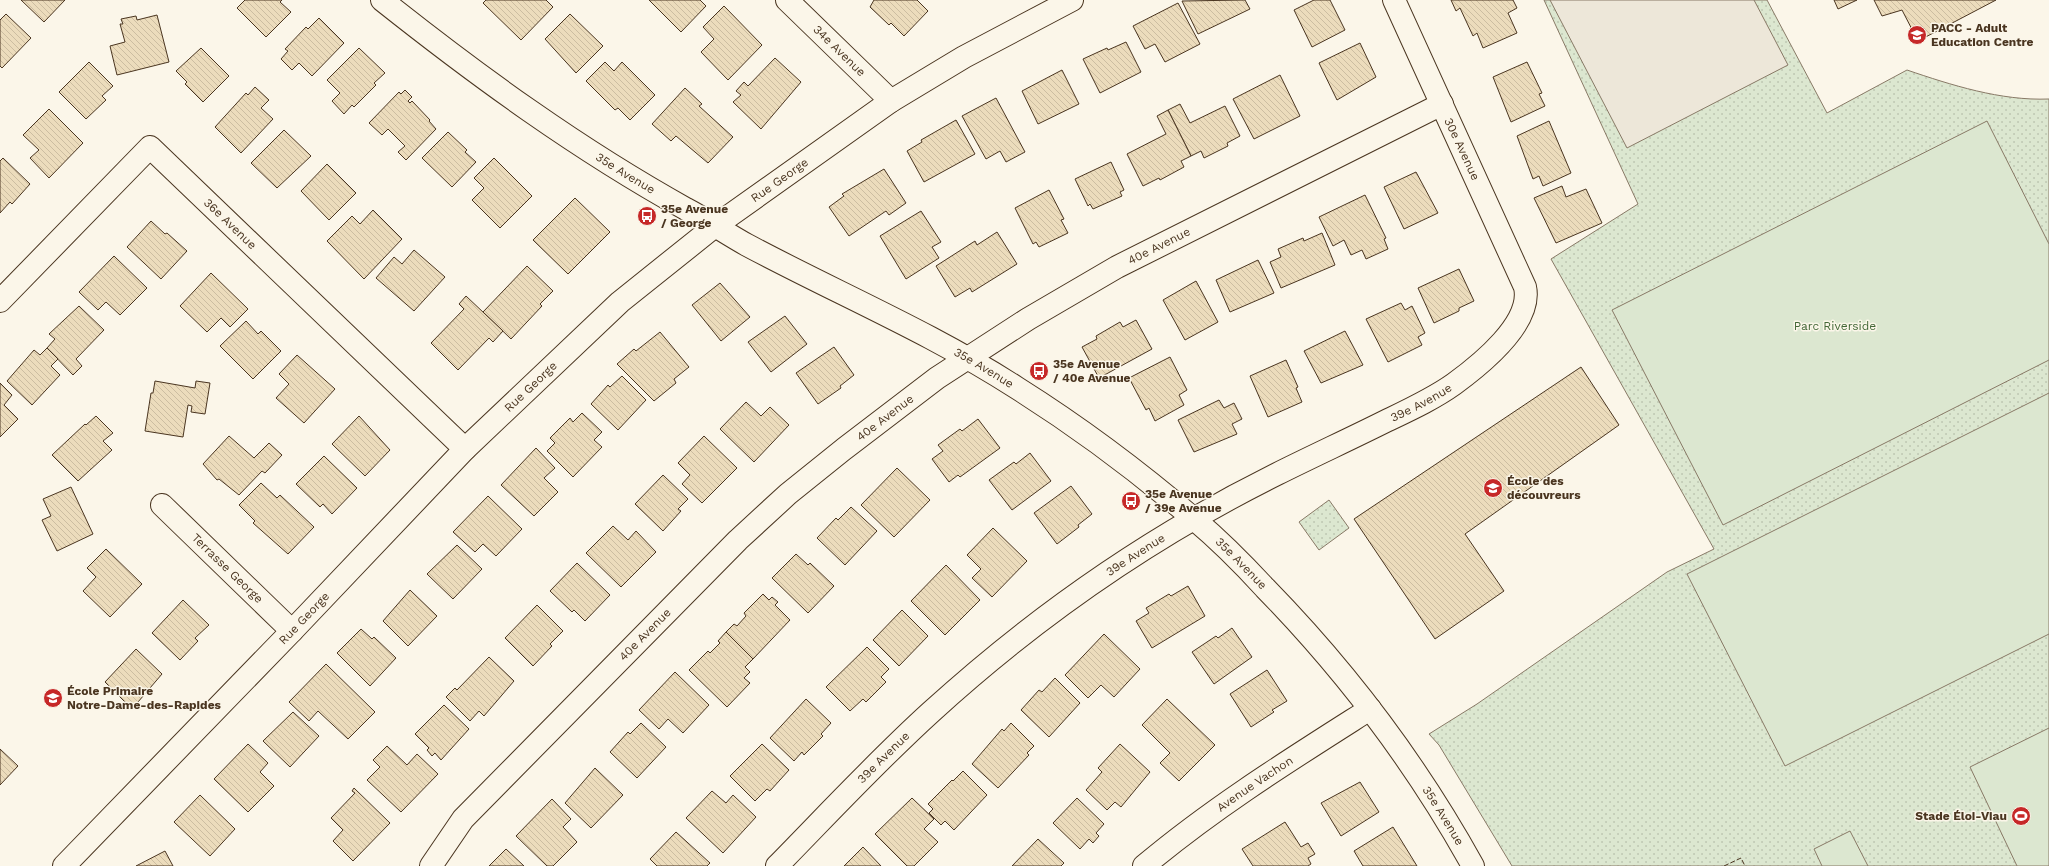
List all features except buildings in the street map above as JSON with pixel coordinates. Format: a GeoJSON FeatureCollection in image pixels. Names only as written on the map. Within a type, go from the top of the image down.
{"type":"FeatureCollection","features":[{"type":"Feature","properties":{"kind":"street","name":"35e Avenue"},"geometry":{"type":"LineString","coordinates":[[382,0],[487,81],[560,132],[749,246],[967,358],[1016,387],[1125,464],[1194,518],[1290,613],[1348,680],[1433,798],[1473,866]]}},
{"type":"Feature","properties":{"kind":"street","name":"34e Avenue"},"geometry":{"type":"LineString","coordinates":[[787,0],[891,101]]}},
{"type":"Feature","properties":{"kind":"street","name":"Rue George"},"geometry":{"type":"LineString","coordinates":[[64,866],[292,631],[465,449],[620,302],[715,226],[891,101],[964,57],[1072,0]]}},
{"type":"Feature","properties":{"kind":"street","name":"30e Avenue"},"geometry":{"type":"LineString","coordinates":[[1394,0],[1523,280],[1527,299]]}},
{"type":"Feature","properties":{"kind":"street","name":"40e Avenue"},"geometry":{"type":"LineString","coordinates":[[431,866],[464,819],[738,540],[788,494],[844,449],[967,358],[1055,302],[1117,267],[1442,104]]}},
{"type":"Feature","properties":{"kind":"street","name":"36e Avenue"},"geometry":{"type":"LineString","coordinates":[[0,301],[150,147],[465,449]]}},
{"type":"Feature","properties":{"kind":"street","name":"39e Avenue"},"geometry":{"type":"LineString","coordinates":[[777,866],[896,745],[992,659],[1054,612],[1119,565],[1194,518],[1231,497],[1417,405],[1453,385],[1491,354],[1504,340],[1514,327],[1527,299]]}},
{"type":"Feature","properties":{"kind":"street","name":"Terrasse George"},"geometry":{"type":"LineString","coordinates":[[162,505],[292,631]]}},
{"type":"Feature","properties":{"kind":"street","name":"Avenue Vachon"},"geometry":{"type":"LineString","coordinates":[[1144,866],[1259,780],[1370,709]]}},
{"type":"Feature","properties":{"kind":"green space","name":"Parc Riverside"},"geometry":{"type":"Polygon","coordinates":[[[1544,0],[1767,0],[1827,113],[1907,70],[1976,91],[1995,95],[2031,99],[2049,99],[2049,866],[1512,866],[1439,745],[1429,734],[1477,704],[1667,572],[1714,549],[1551,259],[1638,204],[1544,0]]]}},
{"type":"Feature","properties":{"kind":"green space"},"geometry":{"type":"Polygon","coordinates":[[[1987,121],[2049,244],[2049,360],[1723,525],[1612,310],[1987,121]]]}},
{"type":"Feature","properties":{"kind":"green space"},"geometry":{"type":"Polygon","coordinates":[[[2049,393],[2049,634],[1785,766],[1687,574],[2049,393]]]}},
{"type":"Feature","properties":{"kind":"green space"},"geometry":{"type":"Polygon","coordinates":[[[1329,500],[1349,528],[1319,550],[1299,522],[1329,500]]]}},
{"type":"Feature","properties":{"kind":"green space","name":"Stade Éloi-Viau"},"geometry":{"type":"Polygon","coordinates":[[[2049,728],[2049,866],[2017,866],[1970,767],[2049,728]]]}},
{"type":"Feature","properties":{"kind":"green space"},"geometry":{"type":"Polygon","coordinates":[[[1850,831],[1868,866],[1822,866],[1814,849],[1850,831]]]}},
{"type":"Feature","properties":{"kind":"shaded area"},"geometry":{"type":"Polygon","coordinates":[[[1550,0],[1754,0],[1788,65],[1627,148],[1550,0]]]}},
{"type":"Feature","properties":{"kind":"fence"},"geometry":{"type":"LineString","coordinates":[[1724,866],[1741,858],[1745,866]]}},
{"type":"Feature","properties":{"kind":"place","name":"PACC - Adult Education Centre"},"geometry":{"type":"Point","coordinates":[1917,35]}},
{"type":"Feature","properties":{"kind":"place","name":"35e Avenue / George"},"geometry":{"type":"Point","coordinates":[647,216]}},
{"type":"Feature","properties":{"kind":"place","name":"35e Avenue / 40e Avenue"},"geometry":{"type":"Point","coordinates":[1039,371]}},
{"type":"Feature","properties":{"kind":"place","name":"École des découvreurs"},"geometry":{"type":"Point","coordinates":[1493,488]}},
{"type":"Feature","properties":{"kind":"place","name":"35e Avenue / 39e Avenue"},"geometry":{"type":"Point","coordinates":[1131,501]}},
{"type":"Feature","properties":{"kind":"place","name":"École Primaire Notre-Dame-des-Rapides"},"geometry":{"type":"Point","coordinates":[53,698]}},
{"type":"Feature","properties":{"kind":"place","name":"Stade Éloi-Viau"},"geometry":{"type":"Point","coordinates":[2021,816]}}]}
